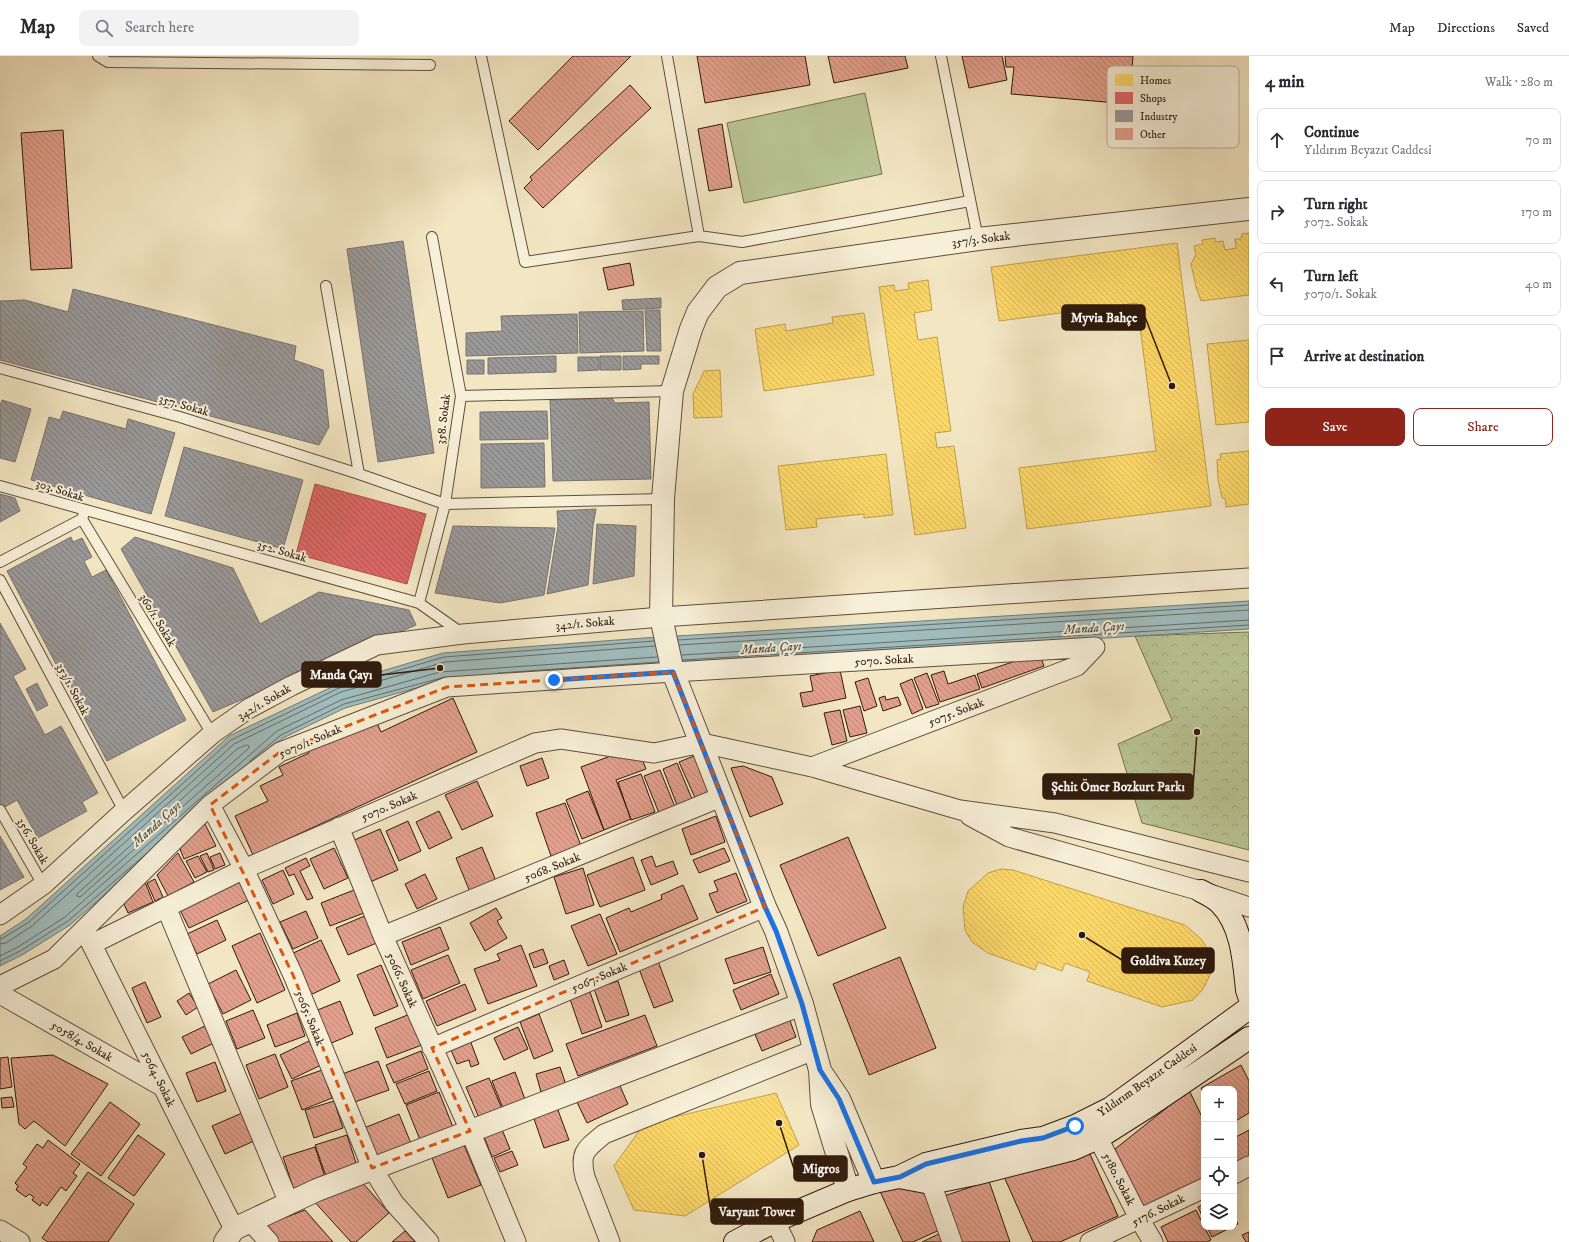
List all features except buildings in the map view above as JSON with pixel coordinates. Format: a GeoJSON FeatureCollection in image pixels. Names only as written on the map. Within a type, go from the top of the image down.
{"type":"FeatureCollection","features":[{"type":"Feature","properties":{"kind":"street","name":"357/3. Sokak"},"geometry":{"type":"LineString","coordinates":[[672,391],[691,329],[698,312],[717,287],[740,273],[978,239],[1249,210]]}},
{"type":"Feature","properties":{"kind":"street"},"geometry":{"type":"LineString","coordinates":[[672,391],[663,499],[661,617],[673,672],[765,907],[776,931],[802,1004],[817,1060],[822,1104],[848,1190]]}},
{"type":"Feature","properties":{"kind":"street","name":"342/1. Sokak"},"geometry":{"type":"LineString","coordinates":[[0,915],[43,885],[124,811],[212,734],[248,710],[291,686],[376,645],[463,634],[661,617],[1249,578]]}},
{"type":"Feature","properties":{"kind":"street","name":"5070. Sokak"},"geometry":{"type":"LineString","coordinates":[[673,672],[1095,647]]}},
{"type":"Feature","properties":{"kind":"street","name":"5075. Sokak"},"geometry":{"type":"LineString","coordinates":[[812,767],[1077,666],[1095,647]]}},
{"type":"Feature","properties":{"kind":"street","name":"5070/1. Sokak"},"geometry":{"type":"LineString","coordinates":[[0,986],[54,959],[88,937],[210,806],[280,752],[447,687],[673,672]]}},
{"type":"Feature","properties":{"kind":"street","name":"5070. Sokak"},"geometry":{"type":"LineString","coordinates":[[88,937],[166,907],[244,869],[338,827],[535,743],[561,739],[654,753],[702,743]]}},
{"type":"Feature","properties":{"kind":"street"},"geometry":{"type":"LineString","coordinates":[[702,743],[812,767],[960,810],[1055,823],[1249,872]]}},
{"type":"Feature","properties":{"kind":"street","name":"5068. Sokak"},"geometry":{"type":"LineString","coordinates":[[383,936],[722,797]]}},
{"type":"Feature","properties":{"kind":"street","name":"5065. Sokak"},"geometry":{"type":"LineString","coordinates":[[210,806],[244,869],[293,975],[372,1168],[394,1203],[429,1242]]}},
{"type":"Feature","properties":{"kind":"street"},"geometry":{"type":"LineString","coordinates":[[960,810],[1009,837],[1201,891],[1249,907]]}},
{"type":"Feature","properties":{"kind":"street","name":"5066. Sokak"},"geometry":{"type":"LineString","coordinates":[[338,827],[383,936],[470,1131],[516,1242]]}},
{"type":"Feature","properties":{"kind":"street"},"geometry":{"type":"LineString","coordinates":[[1201,891],[1219,902],[1233,920],[1240,945],[1249,996]]}},
{"type":"Feature","properties":{"kind":"street"},"geometry":{"type":"LineString","coordinates":[[166,907],[290,1203]]}},
{"type":"Feature","properties":{"kind":"street","name":"5067. Sokak"},"geometry":{"type":"LineString","coordinates":[[432,1048],[765,907]]}},
{"type":"Feature","properties":{"kind":"street","name":"5064. Sokak"},"geometry":{"type":"LineString","coordinates":[[88,937],[236,1231],[269,1242]]}},
{"type":"Feature","properties":{"kind":"street","name":"5058/4. Sokak"},"geometry":{"type":"LineString","coordinates":[[0,994],[163,1087]]}},
{"type":"Feature","properties":{"kind":"street"},"geometry":{"type":"LineString","coordinates":[[236,1231],[290,1203],[372,1168],[802,1004]]}},
{"type":"Feature","properties":{"kind":"street","name":"Yıldırım Beyazıt Caddesi"},"geometry":{"type":"LineString","coordinates":[[928,1174],[1021,1141],[1043,1138],[1075,1126],[1111,1108],[1249,1008]]}},
{"type":"Feature","properties":{"kind":"street","name":"Yıldırım Beyazıt Caddesi"},"geometry":{"type":"LineString","coordinates":[[735,1242],[775,1221],[848,1190],[874,1182],[928,1174],[975,1174],[1073,1149],[1098,1138],[1249,1038]]}},
{"type":"Feature","properties":{"kind":"street"},"geometry":{"type":"LineString","coordinates":[[817,1060],[839,1099],[874,1182]]}},
{"type":"Feature","properties":{"kind":"street"},"geometry":{"type":"LineString","coordinates":[[610,1242],[582,1166],[582,1157],[592,1143],[604,1134],[817,1060]]}},
{"type":"Feature","properties":{"kind":"street","name":"5180. Sokak"},"geometry":{"type":"LineString","coordinates":[[1098,1138],[1140,1220],[1153,1242]]}},
{"type":"Feature","properties":{"kind":"street"},"geometry":{"type":"LineString","coordinates":[[1237,1172],[1249,1166]]}},
{"type":"Feature","properties":{"kind":"street"},"geometry":{"type":"LineString","coordinates":[[928,1174],[952,1242]]}},
{"type":"Feature","properties":{"kind":"street","name":"5176. Sokak"},"geometry":{"type":"LineString","coordinates":[[1090,1242],[1140,1220],[1201,1190]]}},
{"type":"Feature","properties":{"kind":"street"},"geometry":{"type":"LineString","coordinates":[[775,1221],[785,1242]]}},
{"type":"Feature","properties":{"kind":"street"},"geometry":{"type":"LineString","coordinates":[[0,1230],[20,1242]]}},
{"type":"Feature","properties":{"kind":"lane"},"geometry":{"type":"LineString","coordinates":[[98,56],[108,62],[430,65]]}},
{"type":"Feature","properties":{"kind":"lane"},"geometry":{"type":"LineString","coordinates":[[481,56],[525,262],[699,236],[742,242],[970,201]]}},
{"type":"Feature","properties":{"kind":"lane"},"geometry":{"type":"LineString","coordinates":[[667,56],[699,236]]}},
{"type":"Feature","properties":{"kind":"lane"},"geometry":{"type":"LineString","coordinates":[[940,56],[978,239]]}},
{"type":"Feature","properties":{"kind":"lane","name":"358. Sokak"},"geometry":{"type":"LineString","coordinates":[[419,603],[445,504],[461,396],[432,237]]}},
{"type":"Feature","properties":{"kind":"lane"},"geometry":{"type":"LineString","coordinates":[[326,286],[360,474]]}},
{"type":"Feature","properties":{"kind":"lane","name":"357. Sokak"},"geometry":{"type":"LineString","coordinates":[[0,368],[180,417],[360,474],[445,504]]}},
{"type":"Feature","properties":{"kind":"lane"},"geometry":{"type":"LineString","coordinates":[[461,396],[672,391]]}},
{"type":"Feature","properties":{"kind":"lane","name":"303. Sokak"},"geometry":{"type":"LineString","coordinates":[[0,486],[84,514]]}},
{"type":"Feature","properties":{"kind":"lane"},"geometry":{"type":"LineString","coordinates":[[445,504],[663,499]]}},
{"type":"Feature","properties":{"kind":"lane","name":"303. Sokak"},"geometry":{"type":"LineString","coordinates":[[0,562],[84,514]]}},
{"type":"Feature","properties":{"kind":"lane","name":"352. Sokak"},"geometry":{"type":"LineString","coordinates":[[84,514],[419,603],[463,634]]}},
{"type":"Feature","properties":{"kind":"lane","name":"360/1. Sokak"},"geometry":{"type":"LineString","coordinates":[[84,514],[212,734]]}},
{"type":"Feature","properties":{"kind":"lane","name":"353/1. Sokak"},"geometry":{"type":"LineString","coordinates":[[0,580],[124,811]]}},
{"type":"Feature","properties":{"kind":"lane","name":"356. Sokak"},"geometry":{"type":"LineString","coordinates":[[0,810],[43,885]]}},
{"type":"Feature","properties":{"kind":"highlighted area"},"geometry":{"type":"Polygon","coordinates":[[[673,672],[765,907],[432,1048],[470,1131],[372,1168],[293,975],[210,805],[280,752],[447,687],[673,672]]]}},
{"type":"Feature","properties":{"kind":"green space"},"geometry":{"type":"Polygon","coordinates":[[[865,93],[882,174],[744,203],[727,123],[865,93]]]}},
{"type":"Feature","properties":{"kind":"green space"},"geometry":{"type":"Polygon","coordinates":[[[1249,632],[1249,850],[1142,823],[1118,744],[1172,720],[1135,636],[1249,632]]]}},
{"type":"Feature","properties":{"kind":"water"},"geometry":{"type":"Polygon","coordinates":[[[1249,601],[1249,629],[441,681],[345,708],[283,738],[70,925],[22,955],[0,966],[0,936],[26,919],[229,736],[338,684],[443,653],[644,638],[1249,601]]]}},
{"type":"Feature","properties":{"kind":"place","name":"Myvia Bahçe"},"geometry":{"type":"Point","coordinates":[1172,386]}},
{"type":"Feature","properties":{"kind":"place","name":"Manda Çayı"},"geometry":{"type":"Point","coordinates":[440,668]}},
{"type":"Feature","properties":{"kind":"place","name":"Şehit Ömer Bozkurt Parkı"},"geometry":{"type":"Point","coordinates":[1197,732]}},
{"type":"Feature","properties":{"kind":"place","name":"Goldiva Kuzey"},"geometry":{"type":"Point","coordinates":[1082,935]}},
{"type":"Feature","properties":{"kind":"place","name":"Migros"},"geometry":{"type":"Point","coordinates":[779,1123]}},
{"type":"Feature","properties":{"kind":"place","name":"Varyant Tower"},"geometry":{"type":"Point","coordinates":[702,1155]}},
{"type":"Feature","properties":{"kind":"route"},"geometry":{"type":"LineString","coordinates":[[554,680],[673,672],[765,907],[776,931],[802,1004],[820,1070],[839,1099],[874,1182],[900,1177],[926,1164],[1021,1141],[1043,1138],[1075,1126]]}}]}
